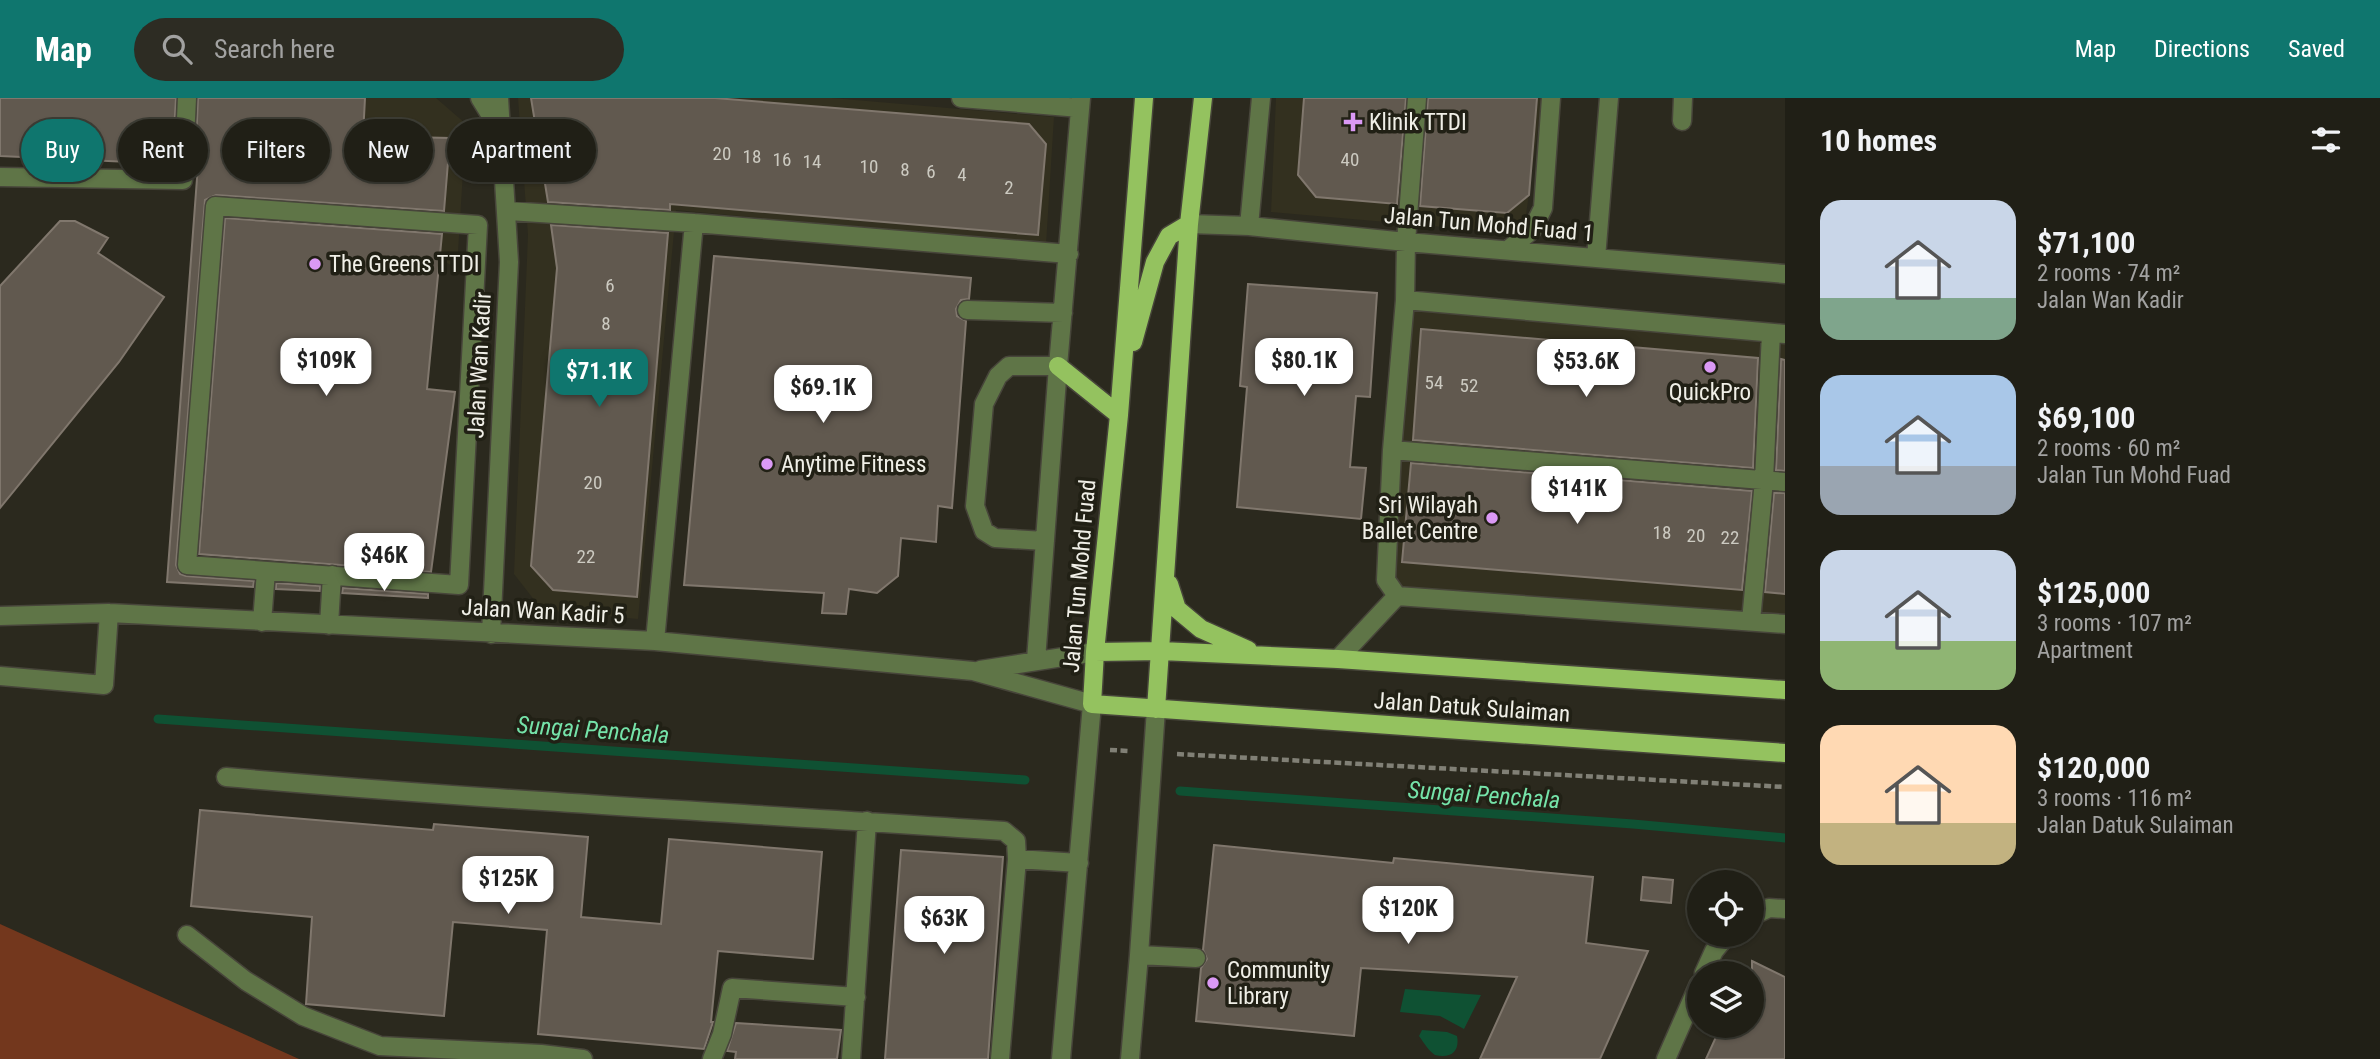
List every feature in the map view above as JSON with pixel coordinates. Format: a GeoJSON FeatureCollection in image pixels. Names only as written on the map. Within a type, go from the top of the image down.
{"type":"FeatureCollection","features":[{"type":"Feature","properties":{"kind":"main road","name":"Jalan Tun Mohd Fuad"},"geometry":{"type":"LineString","coordinates":[[1092,704],[1122,385],[1144,98]]}},
{"type":"Feature","properties":{"kind":"main road"},"geometry":{"type":"LineString","coordinates":[[1156,709],[1189,224],[1203,98]]}},
{"type":"Feature","properties":{"kind":"main road"},"geometry":{"type":"LineString","coordinates":[[1122,385],[1155,262],[1168,236],[1189,224]]}},
{"type":"Feature","properties":{"kind":"main road"},"geometry":{"type":"LineString","coordinates":[[1058,366],[1119,415]]}},
{"type":"Feature","properties":{"kind":"main road"},"geometry":{"type":"LineString","coordinates":[[1166,575],[1177,609],[1201,629],[1257,655]]}},
{"type":"Feature","properties":{"kind":"main road","name":"Jalan Datuk Sulaiman"},"geometry":{"type":"LineString","coordinates":[[1095,652],[1161,651],[1338,659],[1785,690]]}},
{"type":"Feature","properties":{"kind":"main road","name":"Jalan Datuk Sulaiman"},"geometry":{"type":"LineString","coordinates":[[1092,704],[1785,753]]}},
{"type":"Feature","properties":{"kind":"street"},"geometry":{"type":"LineString","coordinates":[[0,177],[183,180],[187,98]]}},
{"type":"Feature","properties":{"kind":"street"},"geometry":{"type":"LineString","coordinates":[[480,98],[492,119]]}},
{"type":"Feature","properties":{"kind":"street","name":"Jalan Wan Kadir"},"geometry":{"type":"LineString","coordinates":[[499,98],[501,119]]}},
{"type":"Feature","properties":{"kind":"street"},"geometry":{"type":"LineString","coordinates":[[961,98],[1081,103]]}},
{"type":"Feature","properties":{"kind":"street"},"geometry":{"type":"LineString","coordinates":[[1249,226],[1261,98]]}},
{"type":"Feature","properties":{"kind":"street"},"geometry":{"type":"LineString","coordinates":[[1397,596],[1386,580],[1392,450],[1405,300],[1406,242],[1417,98]]}},
{"type":"Feature","properties":{"kind":"street"},"geometry":{"type":"LineString","coordinates":[[1508,250],[1532,230],[1543,208],[1551,98]]}},
{"type":"Feature","properties":{"kind":"street"},"geometry":{"type":"LineString","coordinates":[[1596,258],[1609,98]]}},
{"type":"Feature","properties":{"kind":"street"},"geometry":{"type":"LineString","coordinates":[[1682,121],[1683,98]]}},
{"type":"Feature","properties":{"kind":"street","name":"Jalan Tun Mohd Fuad"},"geometry":{"type":"LineString","coordinates":[[1036,660],[1081,103]]}},
{"type":"Feature","properties":{"kind":"street","name":"Jalan Wan Kadir"},"geometry":{"type":"LineString","coordinates":[[491,634],[509,262],[505,182]]}},
{"type":"Feature","properties":{"kind":"street"},"geometry":{"type":"LineString","coordinates":[[215,206],[478,225],[459,585],[332,575],[187,565],[215,206]]}},
{"type":"Feature","properties":{"kind":"street"},"geometry":{"type":"LineString","coordinates":[[507,211],[694,223],[1069,254]]}},
{"type":"Feature","properties":{"kind":"street"},"geometry":{"type":"LineString","coordinates":[[655,641],[694,223]]}},
{"type":"Feature","properties":{"kind":"street","name":"Jalan Tun Mohd Fuad 1"},"geometry":{"type":"LineString","coordinates":[[1189,224],[1249,226],[1785,274]]}},
{"type":"Feature","properties":{"kind":"street"},"geometry":{"type":"LineString","coordinates":[[1405,300],[1778,333],[1751,621]]}},
{"type":"Feature","properties":{"kind":"street"},"geometry":{"type":"LineString","coordinates":[[967,310],[1063,313]]}},
{"type":"Feature","properties":{"kind":"street"},"geometry":{"type":"LineString","coordinates":[[1045,541],[995,538],[984,531],[975,506],[984,404],[998,376],[1009,366],[1058,366]]}},
{"type":"Feature","properties":{"kind":"street"},"geometry":{"type":"LineString","coordinates":[[1392,450],[1785,482]]}},
{"type":"Feature","properties":{"kind":"street"},"geometry":{"type":"LineString","coordinates":[[262,622],[266,571]]}},
{"type":"Feature","properties":{"kind":"street"},"geometry":{"type":"LineString","coordinates":[[329,625],[332,575]]}},
{"type":"Feature","properties":{"kind":"street"},"geometry":{"type":"LineString","coordinates":[[1397,596],[1785,624]]}},
{"type":"Feature","properties":{"kind":"street"},"geometry":{"type":"LineString","coordinates":[[1338,659],[1397,596]]}},
{"type":"Feature","properties":{"kind":"street"},"geometry":{"type":"LineString","coordinates":[[0,676],[104,685],[109,613]]}},
{"type":"Feature","properties":{"kind":"street","name":"Jalan Wan Kadir 5"},"geometry":{"type":"LineString","coordinates":[[0,616],[109,613],[655,641],[974,671],[1092,704]]}},
{"type":"Feature","properties":{"kind":"street","name":"Jalan Wan Kadir 5"},"geometry":{"type":"LineString","coordinates":[[974,671],[1095,652]]}},
{"type":"Feature","properties":{"kind":"street","name":"Jalan Tun Mohd Fuad"},"geometry":{"type":"LineString","coordinates":[[1062,1059],[1092,704]]}},
{"type":"Feature","properties":{"kind":"street"},"geometry":{"type":"LineString","coordinates":[[1130,1059],[1156,709]]}},
{"type":"Feature","properties":{"kind":"street"},"geometry":{"type":"LineString","coordinates":[[226,777],[611,807],[1004,831],[1016,841],[1017,859],[1000,1059]]}},
{"type":"Feature","properties":{"kind":"street"},"geometry":{"type":"LineString","coordinates":[[851,1059],[867,821]]}},
{"type":"Feature","properties":{"kind":"street"},"geometry":{"type":"LineString","coordinates":[[1017,859],[1079,863]]}},
{"type":"Feature","properties":{"kind":"street"},"geometry":{"type":"LineString","coordinates":[[1764,910],[1785,909]]}},
{"type":"Feature","properties":{"kind":"street"},"geometry":{"type":"LineString","coordinates":[[187,935],[246,981],[303,1016],[380,1046],[541,1054],[583,1059]]}},
{"type":"Feature","properties":{"kind":"street"},"geometry":{"type":"LineString","coordinates":[[1139,955],[1196,958]]}},
{"type":"Feature","properties":{"kind":"street"},"geometry":{"type":"LineString","coordinates":[[712,1059],[722,1034],[732,988],[856,997]]}},
{"type":"Feature","properties":{"kind":"street"},"geometry":{"type":"LineString","coordinates":[[1667,1059],[1687,1012]]}},
{"type":"Feature","properties":{"kind":"path"},"geometry":{"type":"LineString","coordinates":[[1088,748],[1785,787]]}},
{"type":"Feature","properties":{"kind":"shaded area"},"geometry":{"type":"Polygon","coordinates":[[[264,98],[436,98],[460,119],[447,119],[447,182],[462,182],[457,268],[366,223],[330,179],[330,119],[281,119],[264,98]]]}},
{"type":"Feature","properties":{"kind":"shaded area"},"geometry":{"type":"Polygon","coordinates":[[[518,98],[832,98],[1054,117],[1046,245],[676,210],[638,619],[542,610],[514,574],[528,235],[524,182],[596,182],[596,119],[520,119],[518,98]]]}},
{"type":"Feature","properties":{"kind":"shaded area"},"geometry":{"type":"Polygon","coordinates":[[[1276,98],[1542,98],[1526,215],[1502,232],[1271,212],[1276,98]]]}},
{"type":"Feature","properties":{"kind":"shaded area"},"geometry":{"type":"Polygon","coordinates":[[[1398,304],[1785,341],[1785,617],[1377,588],[1398,304]]]}},
{"type":"Feature","properties":{"kind":"shaded area"},"geometry":{"type":"Polygon","coordinates":[[[0,924],[299,1059],[0,1059],[0,924]]]}},
{"type":"Feature","properties":{"kind":"shaded area"},"geometry":{"type":"Polygon","coordinates":[[[1405,989],[1481,995],[1464,1029],[1440,1016],[1400,1012],[1405,989]]]}},
{"type":"Feature","properties":{"kind":"shaded area"},"geometry":{"type":"Polygon","coordinates":[[[1422,1030],[1447,1032],[1457,1036],[1456,1050],[1446,1056],[1435,1055],[1419,1036],[1422,1030]]]}},
{"type":"Feature","properties":{"kind":"building"},"geometry":{"type":"Polygon","coordinates":[[[0,98],[176,98],[175,119],[118,119],[118,161],[104,161],[104,119],[21,119],[21,157],[0,156],[0,98]]]}},
{"type":"Feature","properties":{"kind":"building"},"geometry":{"type":"Polygon","coordinates":[[[198,98],[365,98],[364,119],[344,119],[344,182],[433,182],[433,138],[447,138],[444,211],[216,195],[205,200],[176,565],[180,574],[186,576],[254,581],[253,587],[167,582],[197,182],[208,182],[208,119],[197,119],[198,98]]]}},
{"type":"Feature","properties":{"kind":"building"},"geometry":{"type":"Polygon","coordinates":[[[531,98],[715,98],[1029,124],[1046,144],[1038,235],[670,204],[670,210],[548,202],[545,182],[596,182],[596,119],[534,119],[531,98]]]}},
{"type":"Feature","properties":{"kind":"building"},"geometry":{"type":"Polygon","coordinates":[[[1304,98],[1406,98],[1397,204],[1316,197],[1298,175],[1304,98]]]}},
{"type":"Feature","properties":{"kind":"building"},"geometry":{"type":"Polygon","coordinates":[[[1428,98],[1537,98],[1529,195],[1507,213],[1420,206],[1428,98]]]}},
{"type":"Feature","properties":{"kind":"building","name":"The Greens TTDI"},"geometry":{"type":"Polygon","coordinates":[[[225,218],[442,234],[427,389],[455,392],[431,572],[199,554],[225,218]]]}},
{"type":"Feature","properties":{"kind":"building"},"geometry":{"type":"Polygon","coordinates":[[[60,221],[75,221],[108,238],[98,253],[164,297],[119,362],[0,508],[0,286],[60,221]]]}},
{"type":"Feature","properties":{"kind":"building"},"geometry":{"type":"Polygon","coordinates":[[[551,225],[668,233],[637,597],[553,590],[531,566],[557,268],[551,225]]]}},
{"type":"Feature","properties":{"kind":"building"},"geometry":{"type":"Polygon","coordinates":[[[714,256],[971,278],[969,299],[961,300],[956,309],[957,316],[966,321],[952,508],[938,506],[936,542],[901,538],[898,576],[877,593],[849,589],[846,614],[822,613],[824,593],[684,585],[714,256]]]}},
{"type":"Feature","properties":{"kind":"building"},"geometry":{"type":"Polygon","coordinates":[[[1248,284],[1377,293],[1370,397],[1356,396],[1350,467],[1366,468],[1361,519],[1237,507],[1247,387],[1240,386],[1248,284]]]}},
{"type":"Feature","properties":{"kind":"building"},"geometry":{"type":"Polygon","coordinates":[[[1421,329],[1758,358],[1753,468],[1413,440],[1421,329]]]}},
{"type":"Feature","properties":{"kind":"building"},"geometry":{"type":"Polygon","coordinates":[[[1781,359],[1785,360],[1785,471],[1776,470],[1781,359]]]}},
{"type":"Feature","properties":{"kind":"building"},"geometry":{"type":"Polygon","coordinates":[[[1411,463],[1752,491],[1742,590],[1402,562],[1411,463]]]}},
{"type":"Feature","properties":{"kind":"building"},"geometry":{"type":"Polygon","coordinates":[[[1774,493],[1785,493],[1785,594],[1765,592],[1774,493]]]}},
{"type":"Feature","properties":{"kind":"building"},"geometry":{"type":"Polygon","coordinates":[[[276,583],[320,586],[320,591],[276,589],[276,583]]]}},
{"type":"Feature","properties":{"kind":"building"},"geometry":{"type":"Polygon","coordinates":[[[343,588],[428,594],[428,598],[342,593],[343,588]]]}},
{"type":"Feature","properties":{"kind":"building"},"geometry":{"type":"Polygon","coordinates":[[[200,810],[433,830],[434,824],[588,837],[581,917],[661,924],[669,839],[822,852],[813,959],[718,951],[713,1022],[704,1049],[538,1034],[547,930],[453,922],[444,1016],[306,1004],[312,917],[191,906],[200,810]]]}},
{"type":"Feature","properties":{"kind":"building"},"geometry":{"type":"Polygon","coordinates":[[[1214,845],[1393,863],[1394,858],[1593,877],[1586,943],[1648,951],[1600,1059],[1480,1059],[1517,977],[1361,968],[1354,1036],[1196,1021],[1201,968],[1207,959],[1203,950],[1214,845]]]}},
{"type":"Feature","properties":{"kind":"building"},"geometry":{"type":"Polygon","coordinates":[[[901,850],[1003,857],[988,1059],[885,1059],[901,850]]]}},
{"type":"Feature","properties":{"kind":"building"},"geometry":{"type":"Polygon","coordinates":[[[1643,877],[1673,880],[1671,903],[1641,900],[1643,877]]]}},
{"type":"Feature","properties":{"kind":"building"},"geometry":{"type":"Polygon","coordinates":[[[1764,967],[1785,977],[1785,1059],[1706,1059],[1716,1038],[1764,1038],[1764,967]]]}},
{"type":"Feature","properties":{"kind":"building"},"geometry":{"type":"Polygon","coordinates":[[[736,1023],[841,1030],[837,1059],[735,1059],[736,1052],[727,1051],[736,1023]]]}},
{"type":"Feature","properties":{"kind":"waterway","name":"Sungai Penchala"},"geometry":{"type":"LineString","coordinates":[[158,719],[1025,780]]}},
{"type":"Feature","properties":{"kind":"waterway","name":"Sungai Penchala"},"geometry":{"type":"LineString","coordinates":[[1180,791],[1633,824],[1785,838]]}},
{"type":"Feature","properties":{"kind":"place","name":"Klinik TTDI"},"geometry":{"type":"Point","coordinates":[1353,122]}},
{"type":"Feature","properties":{"kind":"place","name":"The Greens TTDI"},"geometry":{"type":"Point","coordinates":[315,264]}},
{"type":"Feature","properties":{"kind":"place","name":"QuickPro"},"geometry":{"type":"Point","coordinates":[1710,367]}},
{"type":"Feature","properties":{"kind":"place","name":"Anytime Fitness"},"geometry":{"type":"Point","coordinates":[767,464]}},
{"type":"Feature","properties":{"kind":"place","name":"Sri Wilayah Ballet Centre"},"geometry":{"type":"Point","coordinates":[1492,518]}},
{"type":"Feature","properties":{"kind":"place","name":"Community Library"},"geometry":{"type":"Point","coordinates":[1213,983]}}]}
